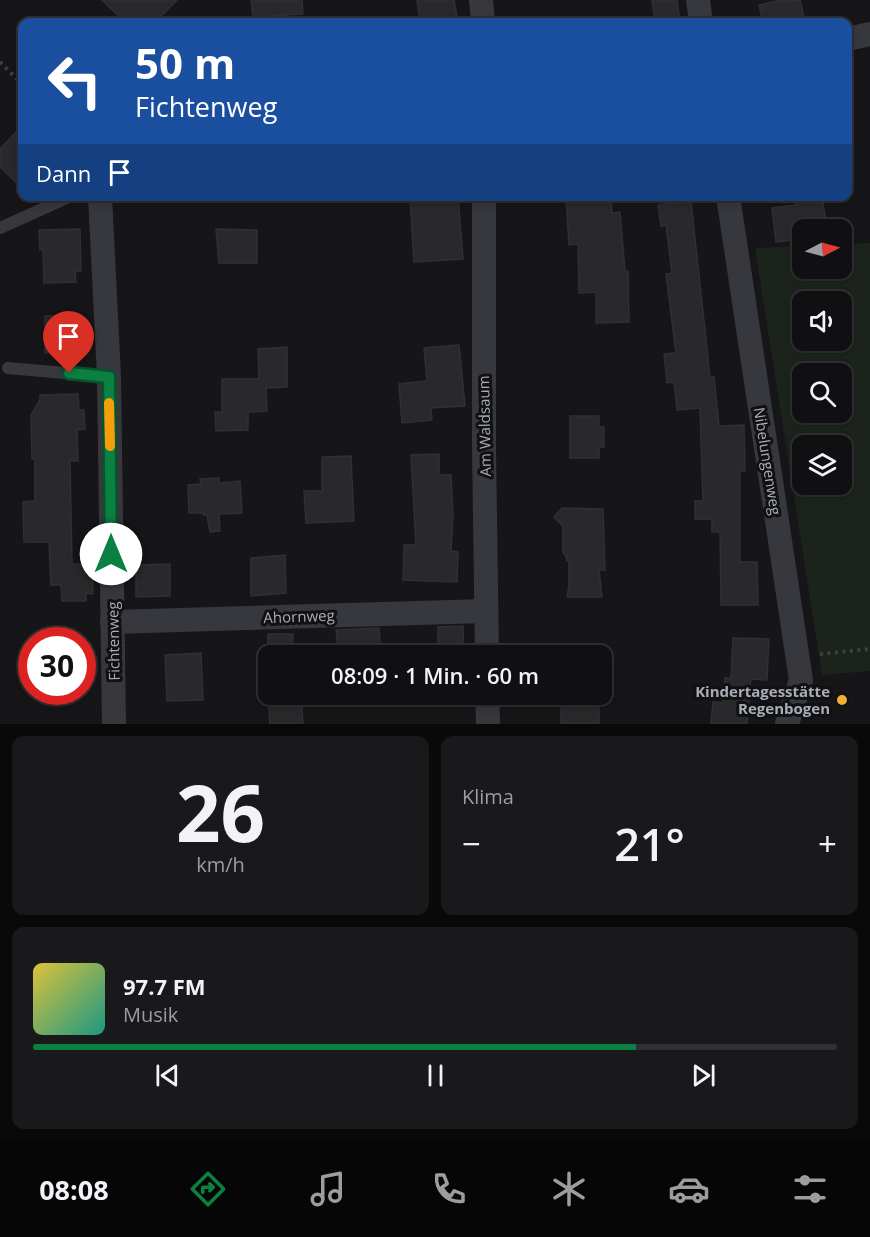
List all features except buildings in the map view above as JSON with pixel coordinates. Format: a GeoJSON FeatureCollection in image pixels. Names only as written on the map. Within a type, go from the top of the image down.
{"type":"FeatureCollection","features":[{"type":"Feature","properties":{"kind":"street"},"geometry":{"type":"LineString","coordinates":[[482,0],[483,18]]}},
{"type":"Feature","properties":{"kind":"street"},"geometry":{"type":"LineString","coordinates":[[698,0],[700,18]]}},
{"type":"Feature","properties":{"kind":"street"},"geometry":{"type":"LineString","coordinates":[[852,38],[870,34]]}},
{"type":"Feature","properties":{"kind":"street","name":"Fichtenweg"},"geometry":{"type":"LineString","coordinates":[[100,201],[109,377],[114,724]]}},
{"type":"Feature","properties":{"kind":"street","name":"Am Waldsaum"},"geometry":{"type":"LineString","coordinates":[[484,201],[487,645]]}},
{"type":"Feature","properties":{"kind":"street","name":"Nibelungenweg"},"geometry":{"type":"LineString","coordinates":[[729,201],[801,680],[787,724]]}},
{"type":"Feature","properties":{"kind":"street","name":"Ahornweg"},"geometry":{"type":"LineString","coordinates":[[112,622],[486,611]]}},
{"type":"Feature","properties":{"kind":"street"},"geometry":{"type":"LineString","coordinates":[[487,705],[488,724]]}},
{"type":"Feature","properties":{"kind":"lane"},"geometry":{"type":"LineString","coordinates":[[0,228],[60,201]]}},
{"type":"Feature","properties":{"kind":"lane"},"geometry":{"type":"LineString","coordinates":[[8,368],[109,377]]}},
{"type":"Feature","properties":{"kind":"path"},"geometry":{"type":"LineString","coordinates":[[0,62],[18,80]]}},
{"type":"Feature","properties":{"kind":"path"},"geometry":{"type":"LineString","coordinates":[[798,656],[870,649]]}},
{"type":"Feature","properties":{"kind":"shaded area"},"geometry":{"type":"Polygon","coordinates":[[[870,243],[870,671],[822,675],[794,495],[852,495],[852,435],[792,435],[792,484],[755,248],[792,246],[792,279],[852,279],[852,244],[870,243]]]}},
{"type":"Feature","properties":{"kind":"slow traffic"},"geometry":{"type":"LineString","coordinates":[[109,403],[110,446]]}},
{"type":"Feature","properties":{"kind":"place","name":"Kindertagesstätte Regenbogen"},"geometry":{"type":"Point","coordinates":[842,700]}},
{"type":"Feature","properties":{"kind":"route"},"geometry":{"type":"LineString","coordinates":[[69,373],[109,377],[111,554]]}}]}
